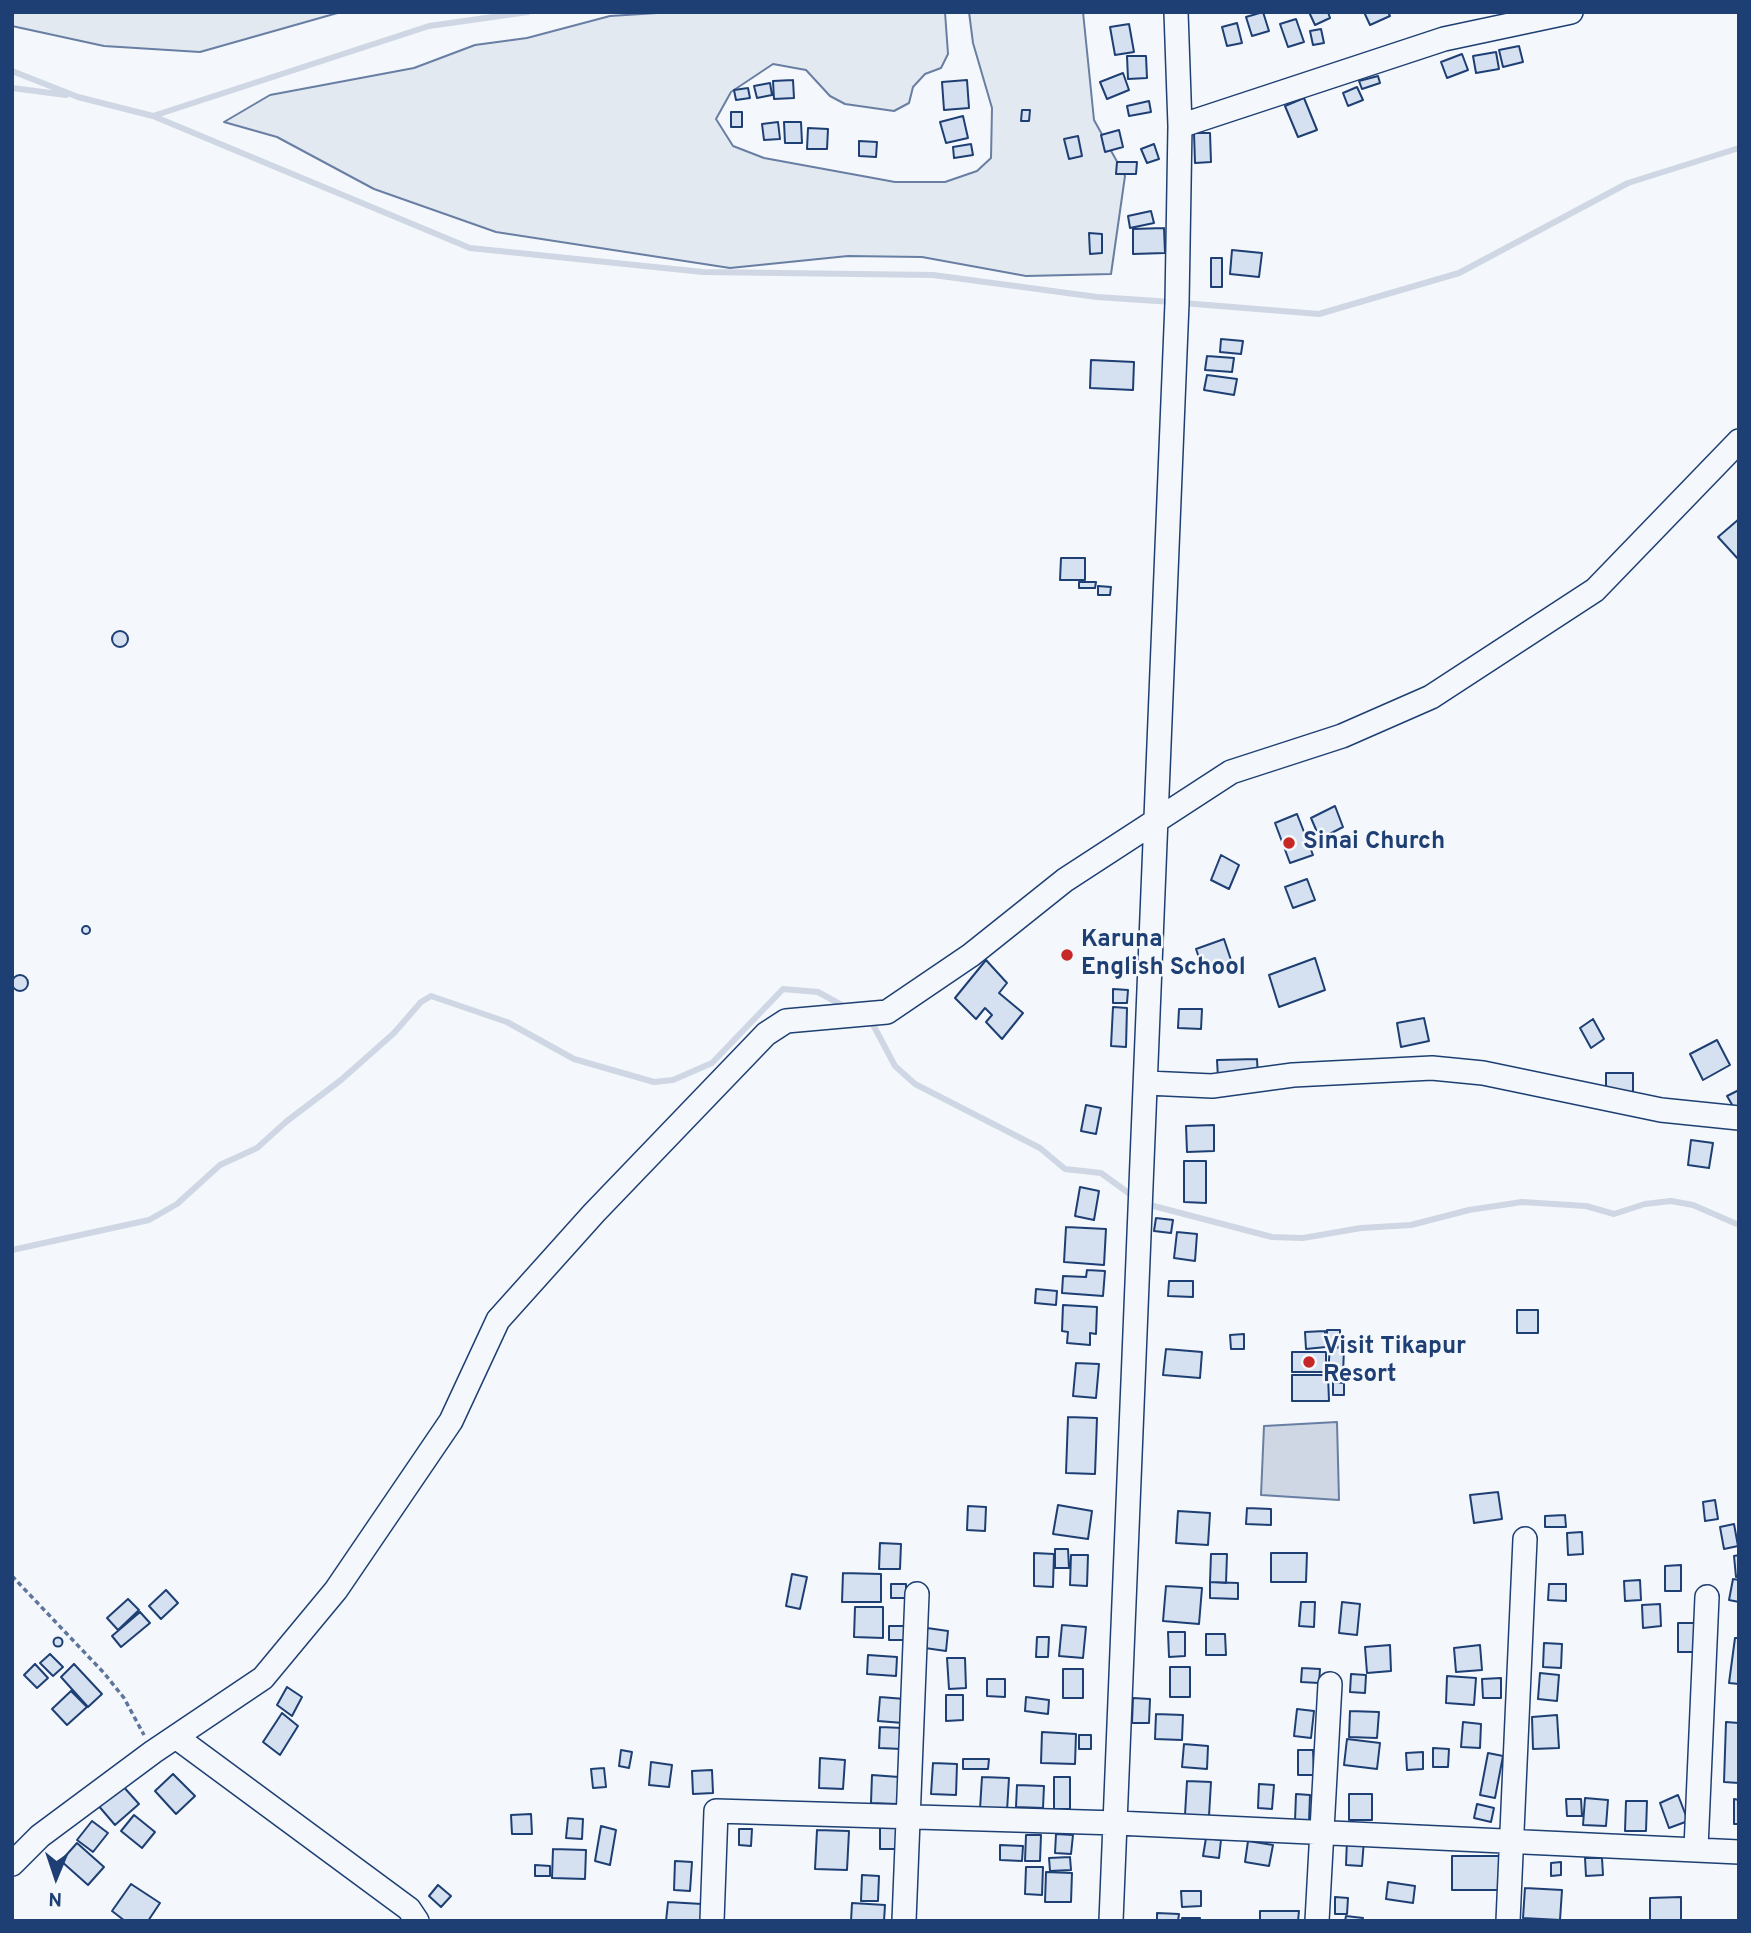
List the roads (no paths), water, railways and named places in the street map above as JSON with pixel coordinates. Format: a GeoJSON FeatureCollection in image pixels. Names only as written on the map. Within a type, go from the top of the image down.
{"type":"FeatureCollection","features":[{"type":"Feature","properties":{"kind":"street"},"geometry":{"type":"LineString","coordinates":[[1111,1921],[1177,303],[1180,126],[1176,12]]}},
{"type":"Feature","properties":{"kind":"street"},"geometry":{"type":"LineString","coordinates":[[1180,126],[1444,39],[1571,12]]}},
{"type":"Feature","properties":{"kind":"street"},"geometry":{"type":"LineString","coordinates":[[12,1864],[40,1836],[153,1752],[263,1678],[336,1590],[451,1421],[498,1320],[594,1213],[766,1034],[786,1021],[887,1012],[971,956],[1065,880],[1231,772],[1342,736],[1431,697],[1595,590],[1739,440]]}},
{"type":"Feature","properties":{"kind":"street"},"geometry":{"type":"LineString","coordinates":[[1147,1083],[1212,1086],[1293,1075],[1432,1069],[1483,1073],[1661,1110],[1739,1118]]}},
{"type":"Feature","properties":{"kind":"street"},"geometry":{"type":"LineString","coordinates":[[1508,1921],[1525,1539]]}},
{"type":"Feature","properties":{"kind":"street"},"geometry":{"type":"LineString","coordinates":[[904,1921],[917,1594]]}},
{"type":"Feature","properties":{"kind":"street"},"geometry":{"type":"LineString","coordinates":[[1696,1848],[1707,1597]]}},
{"type":"Feature","properties":{"kind":"street"},"geometry":{"type":"LineString","coordinates":[[1317,1921],[1330,1684]]}},
{"type":"Feature","properties":{"kind":"street"},"geometry":{"type":"LineString","coordinates":[[176,1737],[409,1909],[417,1921]]}},
{"type":"Feature","properties":{"kind":"street"},"geometry":{"type":"LineString","coordinates":[[712,1921],[716,1811],[1116,1823],[1739,1852]]}},
{"type":"Feature","properties":{"kind":"waterway"},"geometry":{"type":"LineString","coordinates":[[12,71],[78,97],[153,116],[429,26],[528,12]]}},
{"type":"Feature","properties":{"kind":"waterway"},"geometry":{"type":"LineString","coordinates":[[12,88],[66,95]]}},
{"type":"Feature","properties":{"kind":"waterway"},"geometry":{"type":"LineString","coordinates":[[153,116],[470,248],[703,272],[933,275],[1097,297],[1172,302]]}},
{"type":"Feature","properties":{"kind":"waterway"},"geometry":{"type":"LineString","coordinates":[[1183,303],[1319,314],[1459,273],[1628,183],[1739,148]]}},
{"type":"Feature","properties":{"kind":"waterway"},"geometry":{"type":"LineString","coordinates":[[12,1250],[149,1220],[177,1204],[220,1165],[257,1148],[287,1121],[341,1080],[394,1033],[421,1002],[431,996],[507,1022],[574,1059],[654,1082],[673,1080],[712,1063],[783,989],[818,992],[847,1008]]}},
{"type":"Feature","properties":{"kind":"waterway"},"geometry":{"type":"LineString","coordinates":[[869,1017],[895,1066],[915,1084],[1040,1148],[1065,1169],[1101,1173],[1134,1197]]}},
{"type":"Feature","properties":{"kind":"waterway"},"geometry":{"type":"LineString","coordinates":[[1146,1204],[1272,1237],[1303,1238],[1361,1228],[1411,1225],[1469,1210],[1522,1202],[1586,1206],[1614,1214],[1645,1204],[1671,1201],[1693,1205],[1739,1225]]}},
{"type":"Feature","properties":{"kind":"place","name":"Sinai Church"},"geometry":{"type":"Point","coordinates":[1289,843]}},
{"type":"Feature","properties":{"kind":"place","name":"Karuna English School"},"geometry":{"type":"Point","coordinates":[1067,955]}},
{"type":"Feature","properties":{"kind":"place","name":"Visit Tikapur Resort"},"geometry":{"type":"Point","coordinates":[1309,1362]}}]}
